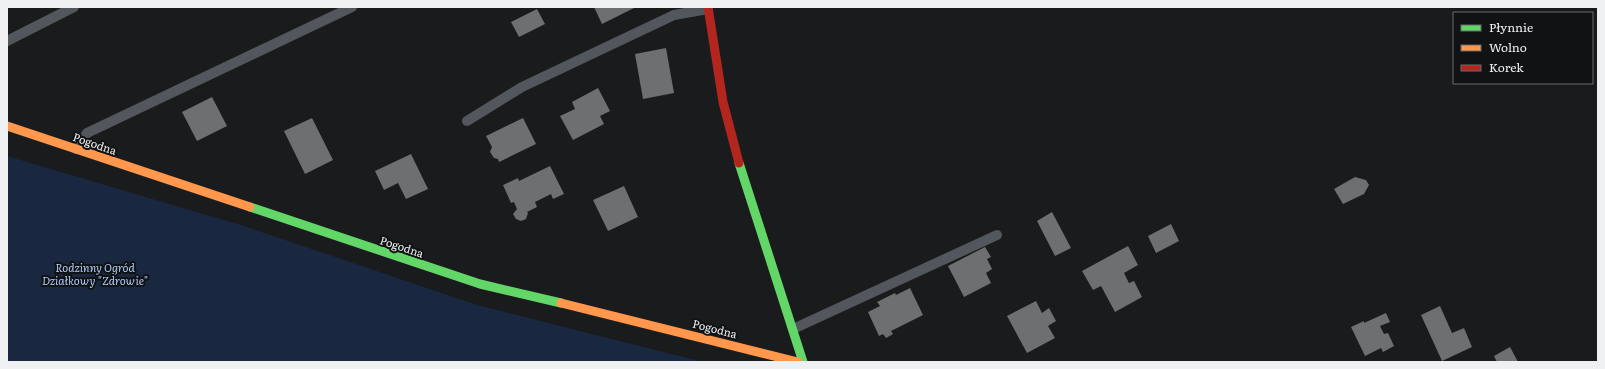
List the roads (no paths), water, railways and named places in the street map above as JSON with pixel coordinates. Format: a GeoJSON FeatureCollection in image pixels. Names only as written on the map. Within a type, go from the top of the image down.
{"type":"FeatureCollection","features":[{"type":"Feature","properties":{"kind":"street"},"geometry":{"type":"LineString","coordinates":[[708,8],[723,102],[744,179],[803,362]]}},
{"type":"Feature","properties":{"kind":"street","name":"Pogodna"},"geometry":{"type":"LineString","coordinates":[[7,126],[480,284],[798,362]]}},
{"type":"Feature","properties":{"kind":"lane"},"geometry":{"type":"LineString","coordinates":[[7,41],[74,7]]}},
{"type":"Feature","properties":{"kind":"lane"},"geometry":{"type":"LineString","coordinates":[[76,149],[87,133],[352,7]]}},
{"type":"Feature","properties":{"kind":"lane"},"geometry":{"type":"LineString","coordinates":[[467,121],[522,88],[674,15],[708,8]]}},
{"type":"Feature","properties":{"kind":"lane"},"geometry":{"type":"LineString","coordinates":[[793,329],[997,235]]}},
{"type":"Feature","properties":{"kind":"park label","name":"Rodzinny Ogród Działkowy \"Zdrowie\""},"geometry":{"type":"Point","coordinates":[95,273]}}]}
